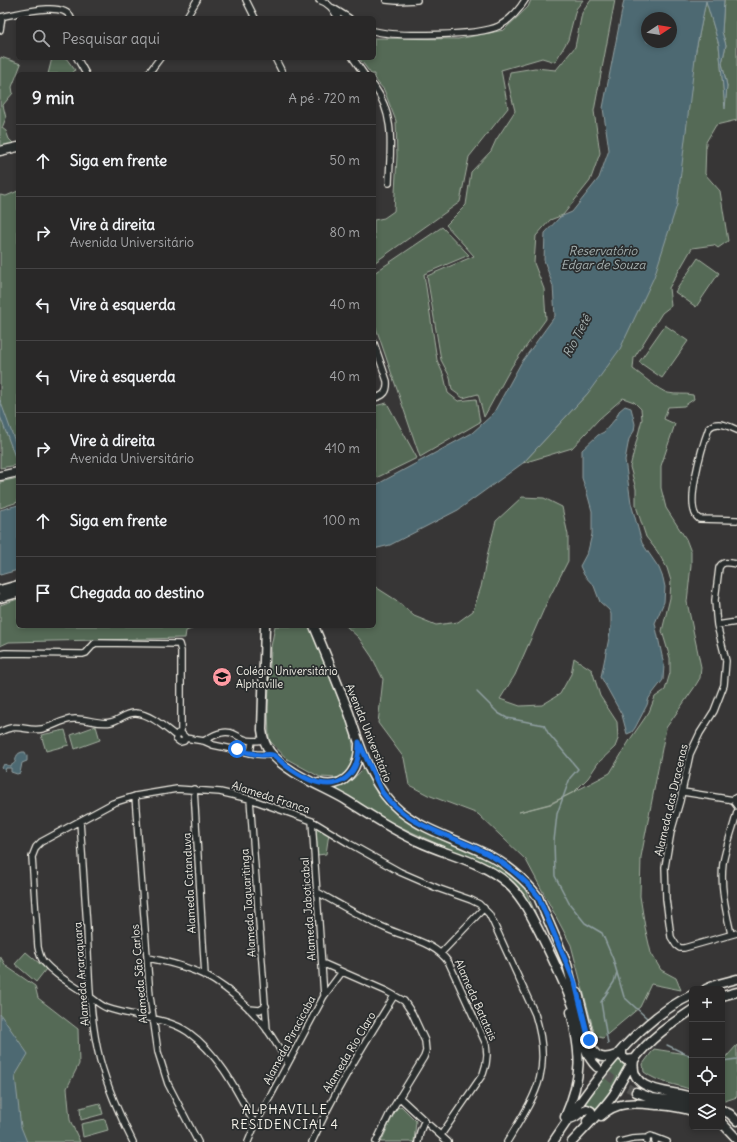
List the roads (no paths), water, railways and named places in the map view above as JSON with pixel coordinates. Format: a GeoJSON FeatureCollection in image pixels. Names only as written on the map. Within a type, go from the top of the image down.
{"type":"FeatureCollection","features":[{"type":"Feature","properties":{"kind":"main road"},"geometry":{"type":"LineString","coordinates":[[0,152],[16,148]]}},
{"type":"Feature","properties":{"kind":"main road"},"geometry":{"type":"LineString","coordinates":[[0,476],[16,472]]}},
{"type":"Feature","properties":{"kind":"main road"},"geometry":{"type":"LineString","coordinates":[[0,590],[16,586]]}},
{"type":"Feature","properties":{"kind":"main road"},"geometry":{"type":"LineString","coordinates":[[0,598],[16,594]]}},
{"type":"Feature","properties":{"kind":"main road"},"geometry":{"type":"LineString","coordinates":[[263,740],[264,628]]}},
{"type":"Feature","properties":{"kind":"main road","name":"Avenida Universitário"},"geometry":{"type":"LineString","coordinates":[[315,628],[359,742],[382,792],[386,797],[402,812],[426,828],[493,858],[516,875],[538,896],[567,964],[586,1051],[592,1062],[599,1070]]}},
{"type":"Feature","properties":{"kind":"main road","name":"Avenida Universitário"},"geometry":{"type":"LineString","coordinates":[[263,740],[273,755],[292,770],[347,801],[385,825],[414,840],[492,872],[516,892],[526,906],[553,960],[580,1024]]}},
{"type":"Feature","properties":{"kind":"main road"},"geometry":{"type":"LineString","coordinates":[[314,782],[335,784],[352,772],[357,763],[359,742]]}},
{"type":"Feature","properties":{"kind":"main road"},"geometry":{"type":"LineString","coordinates":[[553,960],[571,1012],[578,1046],[579,1062],[578,1078],[574,1094],[559,1134]]}},
{"type":"Feature","properties":{"kind":"main road"},"geometry":{"type":"LineString","coordinates":[[567,964],[575,983],[592,1049],[595,1054],[603,1058],[609,1058],[620,1052]]}},
{"type":"Feature","properties":{"kind":"main road"},"geometry":{"type":"LineString","coordinates":[[713,986],[737,979]]}},
{"type":"Feature","properties":{"kind":"main road"},"geometry":{"type":"LineString","coordinates":[[725,995],[737,992]]}},
{"type":"Feature","properties":{"kind":"main road"},"geometry":{"type":"LineString","coordinates":[[553,1142],[599,1070],[657,1018],[689,997]]}},
{"type":"Feature","properties":{"kind":"main road"},"geometry":{"type":"LineString","coordinates":[[571,1142],[591,1122],[613,1094],[634,1059],[657,1035],[689,1012]]}},
{"type":"Feature","properties":{"kind":"main road"},"geometry":{"type":"LineString","coordinates":[[620,1052],[626,1060],[634,1059]]}},
{"type":"Feature","properties":{"kind":"main road"},"geometry":{"type":"LineString","coordinates":[[634,1059],[634,1070],[641,1083],[689,1102]]}},
{"type":"Feature","properties":{"kind":"main road"},"geometry":{"type":"LineString","coordinates":[[636,1092],[652,1098],[689,1103]]}},
{"type":"Feature","properties":{"kind":"main road"},"geometry":{"type":"LineString","coordinates":[[591,1122],[596,1121],[607,1110],[632,1102],[683,1108],[689,1105]]}},
{"type":"Feature","properties":{"kind":"main road"},"geometry":{"type":"LineString","coordinates":[[568,1119],[575,1118],[584,1110],[589,1109],[592,1114],[572,1137],[571,1142]]}},
{"type":"Feature","properties":{"kind":"main road"},"geometry":{"type":"LineString","coordinates":[[725,1112],[737,1121]]}},
{"type":"Feature","properties":{"kind":"main road"},"geometry":{"type":"LineString","coordinates":[[725,1120],[737,1130]]}},
{"type":"Feature","properties":{"kind":"main road"},"geometry":{"type":"LineString","coordinates":[[725,1126],[737,1139]]}},
{"type":"Feature","properties":{"kind":"main road"},"geometry":{"type":"LineString","coordinates":[[722,1130],[733,1142]]}},
{"type":"Feature","properties":{"kind":"street"},"geometry":{"type":"LineString","coordinates":[[187,16],[197,0]]}},
{"type":"Feature","properties":{"kind":"street"},"geometry":{"type":"LineString","coordinates":[[246,0],[254,16]]}},
{"type":"Feature","properties":{"kind":"street"},"geometry":{"type":"LineString","coordinates":[[319,0],[328,4],[346,16]]}},
{"type":"Feature","properties":{"kind":"street"},"geometry":{"type":"LineString","coordinates":[[386,0],[417,0]]}},
{"type":"Feature","properties":{"kind":"street"},"geometry":{"type":"LineString","coordinates":[[376,31],[410,34],[485,30],[499,26],[505,22],[514,14],[525,0]]}},
{"type":"Feature","properties":{"kind":"street"},"geometry":{"type":"LineString","coordinates":[[0,30],[1,17],[48,4],[62,6],[67,9],[70,16]]}},
{"type":"Feature","properties":{"kind":"street"},"geometry":{"type":"LineString","coordinates":[[332,8],[337,16]]}},
{"type":"Feature","properties":{"kind":"street"},"geometry":{"type":"LineString","coordinates":[[78,60],[85,72]]}},
{"type":"Feature","properties":{"kind":"street"},"geometry":{"type":"LineString","coordinates":[[150,72],[158,60]]}},
{"type":"Feature","properties":{"kind":"street"},"geometry":{"type":"LineString","coordinates":[[276,60],[282,72]]}},
{"type":"Feature","properties":{"kind":"street"},"geometry":{"type":"LineString","coordinates":[[354,60],[363,72]]}},
{"type":"Feature","properties":{"kind":"street"},"geometry":{"type":"LineString","coordinates":[[376,89],[385,105],[388,114],[390,129],[389,183]]}},
{"type":"Feature","properties":{"kind":"street"},"geometry":{"type":"LineString","coordinates":[[376,348],[387,381],[387,391],[376,397]]}},
{"type":"Feature","properties":{"kind":"street"},"geometry":{"type":"LineString","coordinates":[[737,430],[721,424],[713,425],[709,428],[699,458],[695,477],[693,501],[694,514],[699,520],[737,520]]}},
{"type":"Feature","properties":{"kind":"street","name":"Alameda das Dracenas"},"geometry":{"type":"LineString","coordinates":[[734,933],[684,948],[680,948],[676,945],[671,937],[668,924],[665,893],[665,867],[671,832],[683,792],[690,754],[700,733],[714,711],[724,685],[726,661],[717,625],[715,600],[719,568],[720,565],[726,562],[737,564]]}},
{"type":"Feature","properties":{"kind":"street"},"geometry":{"type":"LineString","coordinates":[[717,625],[737,622]]}},
{"type":"Feature","properties":{"kind":"street"},"geometry":{"type":"LineString","coordinates":[[0,654],[83,654],[95,644],[179,644],[181,651],[179,734],[177,741],[184,741],[185,738],[204,741],[213,745],[250,753],[273,755]]}},
{"type":"Feature","properties":{"kind":"street"},"geometry":{"type":"LineString","coordinates":[[0,732],[16,727],[34,730],[43,729],[65,720],[75,719],[110,723],[122,716],[135,713],[149,717],[179,734]]}},
{"type":"Feature","properties":{"kind":"street"},"geometry":{"type":"LineString","coordinates":[[204,741],[220,733],[229,732],[238,735],[245,740],[263,740]]}},
{"type":"Feature","properties":{"kind":"street"},"geometry":{"type":"LineString","coordinates":[[250,753],[252,741]]}},
{"type":"Feature","properties":{"kind":"street","name":"Alameda Franca"},"geometry":{"type":"LineString","coordinates":[[255,1125],[221,1064],[211,1052],[186,1031],[169,1024],[106,1007],[100,1004],[67,982],[50,968],[41,957],[38,947],[32,857],[36,847],[41,842],[113,803],[135,796],[178,789],[220,792],[250,799],[312,821],[400,872],[437,888],[471,900],[484,908],[494,924],[535,1014],[543,1051],[542,1064],[535,1094],[507,1142]]}},
{"type":"Feature","properties":{"kind":"street","name":"Alameda Catanduva"},"geometry":{"type":"LineString","coordinates":[[194,789],[205,976]]}},
{"type":"Feature","properties":{"kind":"street"},"geometry":{"type":"LineString","coordinates":[[683,792],[736,801]]}},
{"type":"Feature","properties":{"kind":"street","name":"Alameda São Carlos"},"geometry":{"type":"LineString","coordinates":[[135,796],[152,1020],[158,1052],[168,1084],[198,1142]]}},
{"type":"Feature","properties":{"kind":"street","name":"Alameda Taquaritinga"},"geometry":{"type":"LineString","coordinates":[[250,799],[267,1030]]}},
{"type":"Feature","properties":{"kind":"street"},"geometry":{"type":"LineString","coordinates":[[734,933],[724,902],[722,875],[726,850],[737,812]]}},
{"type":"Feature","properties":{"kind":"street","name":"Alameda Araraquara"},"geometry":{"type":"LineString","coordinates":[[80,821],[90,997],[100,1060],[115,1105],[133,1142]]}},
{"type":"Feature","properties":{"kind":"street","name":"Alameda Jaboticabal"},"geometry":{"type":"LineString","coordinates":[[312,821],[324,996]]}},
{"type":"Feature","properties":{"kind":"street","name":"Alameda Batatais"},"geometry":{"type":"LineString","coordinates":[[317,892],[385,928],[431,946],[441,952],[449,962],[483,1036],[487,1055],[486,1064],[482,1074],[441,1135]]}},
{"type":"Feature","properties":{"kind":"street"},"geometry":{"type":"LineString","coordinates":[[441,952],[484,908]]}},
{"type":"Feature","properties":{"kind":"street"},"geometry":{"type":"LineString","coordinates":[[148,958],[183,966],[197,971],[220,984],[249,1009],[267,1030],[288,1062]]}},
{"type":"Feature","properties":{"kind":"street"},"geometry":{"type":"LineString","coordinates":[[322,963],[404,1001],[408,1006],[425,1041],[426,1047],[424,1057],[399,1097],[376,1142]]}},
{"type":"Feature","properties":{"kind":"street","name":"Alameda Piracicaba"},"geometry":{"type":"LineString","coordinates":[[248,1142],[255,1125],[324,996],[342,972]]}},
{"type":"Feature","properties":{"kind":"street","name":"Alameda Rio Claro"},"geometry":{"type":"LineString","coordinates":[[312,1142],[350,1067],[394,996]]}},
{"type":"Feature","properties":{"kind":"street"},"geometry":{"type":"LineString","coordinates":[[249,1009],[260,1010],[266,1006]]}},
{"type":"Feature","properties":{"kind":"street"},"geometry":{"type":"LineString","coordinates":[[399,1097],[448,1142]]}},
{"type":"Feature","properties":{"kind":"street"},"geometry":{"type":"LineString","coordinates":[[418,1142],[420,1132],[426,1123]]}},
{"type":"Feature","properties":{"kind":"street"},"geometry":{"type":"LineString","coordinates":[[620,1142],[632,1139],[647,1140],[651,1136],[655,1140],[667,1142]]}},
{"type":"Feature","properties":{"kind":"water","name":"Reservatório Edgar de Souza"},"geometry":{"type":"Polygon","coordinates":[[[624,0],[724,0],[722,32],[726,45],[722,63],[727,86],[725,109],[719,45],[706,1],[696,50],[677,205],[654,277],[620,349],[588,393],[523,463],[458,510],[390,545],[376,548],[376,485],[472,433],[493,414],[521,363],[555,316],[553,286],[544,260],[545,233],[560,217],[572,212],[599,178],[609,150],[603,108],[624,0]]]}},
{"type":"Feature","properties":{"kind":"water"},"geometry":{"type":"Polygon","coordinates":[[[0,400],[16,444],[16,460],[0,416],[0,400]]]}},
{"type":"Feature","properties":{"kind":"water"},"geometry":{"type":"Polygon","coordinates":[[[625,406],[631,408],[635,424],[634,431],[629,439],[625,460],[631,503],[642,543],[659,568],[665,587],[664,602],[655,623],[664,665],[663,680],[649,698],[635,728],[632,732],[627,734],[622,715],[601,677],[611,628],[611,614],[609,610],[600,602],[594,586],[584,575],[580,566],[588,551],[592,534],[592,511],[582,478],[582,450],[598,435],[604,432],[616,418],[619,411],[625,406]]]}},
{"type":"Feature","properties":{"kind":"water"},"geometry":{"type":"Polygon","coordinates":[[[16,506],[16,571],[0,575],[0,510],[16,506]]]}},
{"type":"Feature","properties":{"kind":"water"},"geometry":{"type":"Polygon","coordinates":[[[25,752],[27,761],[22,763],[20,773],[17,774],[11,772],[11,768],[6,768],[5,771],[2,768],[4,764],[10,766],[15,763],[17,755],[25,752]]]}},
{"type":"Feature","properties":{"kind":"water"},"geometry":{"type":"Polygon","coordinates":[[[0,1014],[28,1054],[15,1076],[21,1127],[27,1142],[0,1142],[0,1014]]]}},
{"type":"Feature","properties":{"kind":"waterway"},"geometry":{"type":"LineString","coordinates":[[477,692],[498,713],[507,718],[544,725],[548,733],[578,769],[570,778],[557,814],[554,841],[555,876],[569,903],[585,923],[602,933],[613,959],[624,997],[648,1019]]}},
{"type":"Feature","properties":{"kind":"waterway"},"geometry":{"type":"LineString","coordinates":[[608,1044],[601,1002],[614,982],[617,972]]}},
{"type":"Feature","properties":{"kind":"waterway"},"geometry":{"type":"LineString","coordinates":[[667,1045],[689,1056]]}},
{"type":"Feature","properties":{"kind":"waterway"},"geometry":{"type":"LineString","coordinates":[[725,1061],[737,1059]]}},
{"type":"Feature","properties":{"kind":"tunnel"},"geometry":{"type":"LineString","coordinates":[[598,1067],[612,1079],[636,1092]]}},
{"type":"Feature","properties":{"kind":"place","name":"Colégio Universitário Alphaville"},"geometry":{"type":"Point","coordinates":[222,677]}},
{"type":"Feature","properties":{"kind":"district","name":"ALPHAVILLE RESIDENCIAL 4"},"geometry":{"type":"Point","coordinates":[285,1116]}},
{"type":"Feature","properties":{"kind":"water label","name":"Rio Tietê"},"geometry":{"type":"Point","coordinates":[577,336]}}]}
